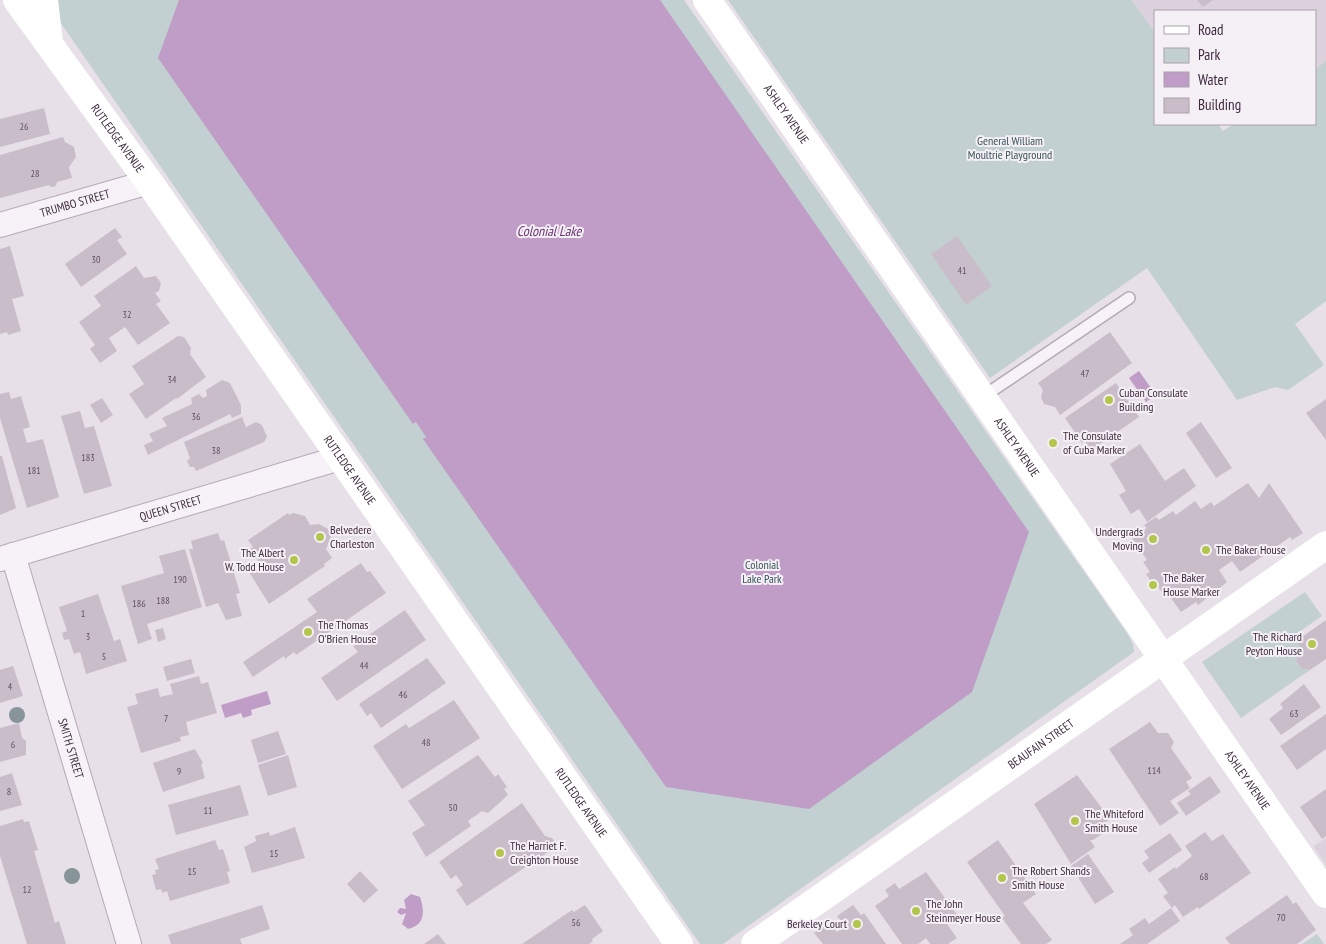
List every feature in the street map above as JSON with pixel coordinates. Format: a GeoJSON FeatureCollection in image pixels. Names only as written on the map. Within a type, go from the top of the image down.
{"type":"FeatureCollection","features":[{"type":"Feature","properties":{"kind":"street","name":"RUTLEDGE AVENUE"},"geometry":{"type":"LineString","coordinates":[[17,0],[149,182],[679,944]]}},
{"type":"Feature","properties":{"kind":"street"},"geometry":{"type":"LineString","coordinates":[[44,0],[49,44]]}},
{"type":"Feature","properties":{"kind":"street","name":"ASHLEY AVENUE"},"geometry":{"type":"LineString","coordinates":[[707,0],[1161,659],[1326,894]]}},
{"type":"Feature","properties":{"kind":"street","name":"TRUMBO STREET"},"geometry":{"type":"LineString","coordinates":[[0,225],[149,182]]}},
{"type":"Feature","properties":{"kind":"street","name":"QUEEN STREET"},"geometry":{"type":"LineString","coordinates":[[6,557],[340,458]]}},
{"type":"Feature","properties":{"kind":"street","name":"BEAUFAIN STREET"},"geometry":{"type":"LineString","coordinates":[[755,944],[1326,545]]}},
{"type":"Feature","properties":{"kind":"street","name":"SMITH STREET"},"geometry":{"type":"LineString","coordinates":[[6,557],[129,944]]}},
{"type":"Feature","properties":{"kind":"lane"},"geometry":{"type":"LineString","coordinates":[[982,398],[1129,298]]}},
{"type":"Feature","properties":{"kind":"shaded area"},"geometry":{"type":"Polygon","coordinates":[[[1132,0],[1326,0],[1326,61],[1316,68],[1316,10],[1154,10],[1154,32],[1132,0]]]}},
{"type":"Feature","properties":{"kind":"shaded area"},"geometry":{"type":"Polygon","coordinates":[[[1326,838],[1326,865],[1313,846],[1326,838]]]}},
{"type":"Feature","properties":{"kind":"green space","name":"Colonial Lake"},"geometry":{"type":"Polygon","coordinates":[[[52,0],[684,0],[1127,633],[1133,644],[1134,652],[723,944],[700,944],[58,19],[52,0]]]}},
{"type":"Feature","properties":{"kind":"green space","name":"General William Moultrie Playground"},"geometry":{"type":"Polygon","coordinates":[[[728,0],[1132,0],[1154,32],[1154,125],[1219,125],[1223,131],[1232,125],[1316,125],[1316,68],[1326,61],[1326,301],[1295,324],[1324,365],[1288,390],[1275,387],[1237,400],[1147,268],[990,378],[728,0]]]}},
{"type":"Feature","properties":{"kind":"green space"},"geometry":{"type":"Polygon","coordinates":[[[1305,592],[1322,616],[1293,636],[1303,651],[1299,654],[1296,661],[1302,669],[1310,670],[1241,718],[1202,662],[1305,592]]]}},
{"type":"Feature","properties":{"kind":"green space"},"geometry":{"type":"Polygon","coordinates":[[[1317,934],[1324,944],[1302,944],[1317,934]]]}},
{"type":"Feature","properties":{"kind":"water","name":"Colonial Lake"},"geometry":{"type":"Polygon","coordinates":[[[179,0],[660,0],[1029,532],[972,692],[809,809],[666,787],[423,439],[426,437],[416,422],[413,424],[158,58],[179,0]]]}},
{"type":"Feature","properties":{"kind":"water"},"geometry":{"type":"Polygon","coordinates":[[[1139,371],[1156,395],[1146,402],[1129,378],[1139,371]]]}},
{"type":"Feature","properties":{"kind":"water"},"geometry":{"type":"Polygon","coordinates":[[[267,691],[271,704],[251,710],[252,715],[243,718],[241,713],[225,718],[221,705],[267,691]]]}},
{"type":"Feature","properties":{"kind":"water"},"geometry":{"type":"Polygon","coordinates":[[[411,894],[420,897],[423,913],[421,921],[408,929],[402,924],[406,913],[401,915],[397,912],[400,908],[406,909],[404,900],[411,894]]]}},
{"type":"Feature","properties":{"kind":"building"},"geometry":{"type":"Polygon","coordinates":[[[1197,0],[1213,0],[1203,7],[1197,0]]]}},
{"type":"Feature","properties":{"kind":"building"},"geometry":{"type":"Polygon","coordinates":[[[44,108],[50,134],[0,147],[0,119],[44,108]]]}},
{"type":"Feature","properties":{"kind":"building"},"geometry":{"type":"Polygon","coordinates":[[[63,137],[65,142],[74,147],[76,157],[69,167],[72,178],[57,182],[56,186],[51,187],[49,185],[0,198],[0,155],[63,137]]]}},
{"type":"Feature","properties":{"kind":"building"},"geometry":{"type":"Polygon","coordinates":[[[115,228],[122,237],[117,240],[127,254],[81,287],[65,264],[115,228]]]}},
{"type":"Feature","properties":{"kind":"building"},"geometry":{"type":"Polygon","coordinates":[[[957,236],[992,286],[966,305],[931,254],[957,236]]]}},
{"type":"Feature","properties":{"kind":"building"},"geometry":{"type":"Polygon","coordinates":[[[10,246],[24,296],[12,299],[21,331],[8,335],[7,332],[0,334],[0,249],[10,246]]]}},
{"type":"Feature","properties":{"kind":"building"},"geometry":{"type":"Polygon","coordinates":[[[136,266],[144,278],[156,276],[161,283],[159,291],[155,293],[161,301],[156,304],[170,323],[138,345],[125,327],[109,338],[117,351],[100,363],[90,349],[95,345],[79,322],[101,306],[94,296],[136,266]]]}},
{"type":"Feature","properties":{"kind":"building"},"geometry":{"type":"Polygon","coordinates":[[[1110,332],[1132,363],[1060,415],[1055,407],[1044,404],[1041,397],[1043,390],[1038,383],[1110,332]]]}},
{"type":"Feature","properties":{"kind":"building"},"geometry":{"type":"Polygon","coordinates":[[[178,336],[184,337],[191,348],[190,354],[206,377],[146,419],[129,394],[144,384],[132,366],[178,336]]]}},
{"type":"Feature","properties":{"kind":"building"},"geometry":{"type":"Polygon","coordinates":[[[222,380],[230,383],[241,405],[241,414],[232,418],[230,414],[148,455],[144,445],[153,441],[149,434],[167,426],[162,418],[192,404],[191,398],[199,394],[203,398],[207,396],[206,390],[222,380]]]}},
{"type":"Feature","properties":{"kind":"building","name":"Cuban Consulate Building"},"geometry":{"type":"Polygon","coordinates":[[[1116,383],[1139,417],[1091,450],[1085,441],[1082,443],[1065,418],[1116,383]]]}},
{"type":"Feature","properties":{"kind":"building"},"geometry":{"type":"Polygon","coordinates":[[[9,392],[11,399],[21,396],[30,427],[23,429],[27,443],[43,439],[59,497],[27,508],[0,418],[0,394],[9,392]]]}},
{"type":"Feature","properties":{"kind":"building"},"geometry":{"type":"Polygon","coordinates":[[[102,398],[113,415],[101,423],[90,405],[102,398]]]}},
{"type":"Feature","properties":{"kind":"building"},"geometry":{"type":"Polygon","coordinates":[[[1326,399],[1326,440],[1306,413],[1326,399]]]}},
{"type":"Feature","properties":{"kind":"building"},"geometry":{"type":"Polygon","coordinates":[[[80,411],[85,428],[94,426],[112,486],[84,494],[61,416],[80,411]]]}},
{"type":"Feature","properties":{"kind":"building"},"geometry":{"type":"Polygon","coordinates":[[[242,417],[246,427],[256,422],[262,425],[267,437],[264,442],[196,471],[194,467],[190,467],[187,461],[190,458],[184,442],[242,417]]]}},
{"type":"Feature","properties":{"kind":"building"},"geometry":{"type":"Polygon","coordinates":[[[1201,422],[1232,468],[1216,478],[1186,433],[1201,422]]]}},
{"type":"Feature","properties":{"kind":"building"},"geometry":{"type":"Polygon","coordinates":[[[1140,444],[1165,481],[1184,468],[1196,486],[1147,522],[1139,509],[1131,514],[1119,495],[1126,491],[1110,464],[1140,444]]]}},
{"type":"Feature","properties":{"kind":"building"},"geometry":{"type":"Polygon","coordinates":[[[0,456],[2,456],[16,508],[0,515],[0,456]]]}},
{"type":"Feature","properties":{"kind":"building","name":"The Baker House"},"geometry":{"type":"Polygon","coordinates":[[[1248,483],[1259,498],[1269,483],[1303,533],[1292,540],[1290,537],[1240,572],[1232,561],[1219,570],[1227,582],[1198,605],[1196,602],[1181,612],[1168,594],[1165,596],[1158,587],[1156,588],[1146,574],[1150,572],[1143,562],[1147,560],[1132,538],[1147,528],[1144,525],[1156,517],[1159,520],[1173,511],[1176,515],[1195,501],[1201,509],[1211,502],[1214,506],[1248,483]]]}},
{"type":"Feature","properties":{"kind":"building","name":"The Albert W. Todd House"},"geometry":{"type":"Polygon","coordinates":[[[288,513],[289,515],[293,513],[305,516],[310,525],[319,524],[328,529],[331,537],[326,549],[332,558],[324,564],[325,566],[269,604],[249,572],[260,563],[250,549],[253,547],[248,540],[288,513]]]}},
{"type":"Feature","properties":{"kind":"building"},"geometry":{"type":"Polygon","coordinates":[[[218,533],[221,541],[224,540],[240,593],[236,594],[242,616],[226,620],[218,603],[206,607],[189,549],[193,549],[191,541],[218,533]]]}},
{"type":"Feature","properties":{"kind":"building"},"geometry":{"type":"Polygon","coordinates":[[[185,549],[202,607],[147,624],[152,639],[138,644],[121,586],[164,573],[159,556],[185,549]]]}},
{"type":"Feature","properties":{"kind":"building","name":"The Thomas O'Brien House"},"geometry":{"type":"Polygon","coordinates":[[[361,563],[367,572],[370,571],[386,593],[296,655],[294,652],[285,659],[284,656],[253,677],[243,662],[317,612],[307,599],[361,563]]]}},
{"type":"Feature","properties":{"kind":"building"},"geometry":{"type":"Polygon","coordinates":[[[98,594],[114,641],[120,639],[127,661],[86,674],[80,652],[74,654],[69,639],[64,640],[62,633],[67,631],[59,607],[98,594]]]}},
{"type":"Feature","properties":{"kind":"building"},"geometry":{"type":"Polygon","coordinates":[[[405,610],[426,640],[337,701],[321,678],[358,652],[353,646],[405,610]]]}},
{"type":"Feature","properties":{"kind":"building","name":"The Richard Peyton House"},"geometry":{"type":"Polygon","coordinates":[[[1326,620],[1326,659],[1310,670],[1302,669],[1296,661],[1299,654],[1303,651],[1296,641],[1326,620]]]}},
{"type":"Feature","properties":{"kind":"building"},"geometry":{"type":"Polygon","coordinates":[[[163,628],[166,639],[158,642],[155,630],[163,628]]]}},
{"type":"Feature","properties":{"kind":"building"},"geometry":{"type":"Polygon","coordinates":[[[427,658],[446,683],[381,728],[371,713],[367,716],[359,704],[427,658]]]}},
{"type":"Feature","properties":{"kind":"building"},"geometry":{"type":"Polygon","coordinates":[[[191,659],[195,673],[167,681],[163,667],[191,659]]]}},
{"type":"Feature","properties":{"kind":"building"},"geometry":{"type":"Polygon","coordinates":[[[13,666],[23,696],[0,703],[0,670],[13,666]]]}},
{"type":"Feature","properties":{"kind":"building"},"geometry":{"type":"Polygon","coordinates":[[[199,676],[201,684],[208,682],[217,713],[186,722],[189,735],[180,737],[181,741],[141,753],[127,707],[138,704],[135,694],[158,688],[160,697],[173,694],[170,684],[199,676]]]}},
{"type":"Feature","properties":{"kind":"building"},"geometry":{"type":"Polygon","coordinates":[[[1304,684],[1321,707],[1281,735],[1269,719],[1283,708],[1280,704],[1304,684]]]}},
{"type":"Feature","properties":{"kind":"building"},"geometry":{"type":"Polygon","coordinates":[[[454,700],[480,738],[402,789],[373,746],[406,724],[409,728],[454,700]]]}},
{"type":"Feature","properties":{"kind":"building"},"geometry":{"type":"Polygon","coordinates":[[[1326,714],[1326,749],[1297,770],[1280,746],[1326,714]]]}},
{"type":"Feature","properties":{"kind":"building"},"geometry":{"type":"Polygon","coordinates":[[[1150,722],[1158,733],[1168,733],[1174,742],[1171,748],[1192,778],[1186,782],[1190,788],[1170,801],[1179,813],[1160,826],[1109,749],[1150,722]]]}},
{"type":"Feature","properties":{"kind":"building"},"geometry":{"type":"Polygon","coordinates":[[[19,723],[22,738],[26,741],[26,755],[0,762],[0,728],[19,723]]]}},
{"type":"Feature","properties":{"kind":"building"},"geometry":{"type":"Polygon","coordinates":[[[278,731],[286,754],[258,763],[251,740],[278,731]]]}},
{"type":"Feature","properties":{"kind":"building"},"geometry":{"type":"Polygon","coordinates":[[[195,749],[203,763],[201,764],[205,778],[163,792],[153,763],[195,749]]]}},
{"type":"Feature","properties":{"kind":"building"},"geometry":{"type":"Polygon","coordinates":[[[288,755],[297,787],[268,796],[258,765],[288,755]]]}},
{"type":"Feature","properties":{"kind":"building"},"geometry":{"type":"Polygon","coordinates":[[[478,755],[495,777],[498,774],[507,787],[504,789],[508,795],[488,813],[482,811],[468,821],[471,826],[426,857],[412,833],[425,825],[408,801],[478,755]]]}},
{"type":"Feature","properties":{"kind":"building"},"geometry":{"type":"Polygon","coordinates":[[[12,773],[22,805],[0,811],[0,777],[12,773]]]}},
{"type":"Feature","properties":{"kind":"building","name":"The Whiteford Smith House"},"geometry":{"type":"Polygon","coordinates":[[[1077,775],[1110,819],[1103,824],[1108,830],[1090,840],[1095,847],[1071,864],[1034,804],[1077,775]]]}},
{"type":"Feature","properties":{"kind":"building"},"geometry":{"type":"Polygon","coordinates":[[[1210,776],[1221,792],[1186,816],[1177,803],[1191,794],[1188,791],[1210,776]]]}},
{"type":"Feature","properties":{"kind":"building"},"geometry":{"type":"Polygon","coordinates":[[[240,785],[249,815],[176,835],[168,805],[240,785]]]}},
{"type":"Feature","properties":{"kind":"building"},"geometry":{"type":"Polygon","coordinates":[[[1326,789],[1326,836],[1322,839],[1300,807],[1326,789]]]}},
{"type":"Feature","properties":{"kind":"building","name":"The Harriet F. Creighton House"},"geometry":{"type":"Polygon","coordinates":[[[522,803],[545,836],[552,838],[555,842],[554,848],[467,906],[456,890],[463,885],[456,875],[451,879],[439,862],[522,803]]]}},
{"type":"Feature","properties":{"kind":"building"},"geometry":{"type":"Polygon","coordinates":[[[23,819],[24,822],[29,821],[38,850],[34,851],[55,923],[59,921],[66,944],[27,944],[0,856],[0,826],[23,819]]]}},
{"type":"Feature","properties":{"kind":"building"},"geometry":{"type":"Polygon","coordinates":[[[295,827],[305,858],[252,873],[244,847],[256,841],[255,836],[269,832],[270,836],[295,827]]]}},
{"type":"Feature","properties":{"kind":"building"},"geometry":{"type":"Polygon","coordinates":[[[1205,832],[1212,841],[1223,834],[1251,873],[1199,909],[1198,907],[1183,917],[1175,905],[1172,908],[1163,896],[1168,893],[1158,879],[1175,867],[1176,869],[1192,856],[1185,846],[1205,832]]]}},
{"type":"Feature","properties":{"kind":"building"},"geometry":{"type":"Polygon","coordinates":[[[1170,833],[1182,850],[1149,873],[1142,863],[1149,858],[1144,851],[1170,833]]]}},
{"type":"Feature","properties":{"kind":"building"},"geometry":{"type":"Polygon","coordinates":[[[215,840],[219,850],[223,849],[230,871],[227,872],[230,883],[170,901],[167,891],[162,893],[161,889],[156,890],[152,875],[156,874],[155,870],[159,869],[155,859],[215,840]]]}},
{"type":"Feature","properties":{"kind":"building","name":"The Robert Shands Smith House"},"geometry":{"type":"Polygon","coordinates":[[[998,840],[1036,894],[1023,903],[1052,940],[1046,944],[1021,944],[1002,918],[1005,916],[967,862],[998,840]]]}},
{"type":"Feature","properties":{"kind":"building"},"geometry":{"type":"Polygon","coordinates":[[[1088,854],[1114,892],[1095,904],[1071,866],[1088,854]]]}},
{"type":"Feature","properties":{"kind":"building"},"geometry":{"type":"Polygon","coordinates":[[[360,871],[378,890],[364,903],[347,884],[360,871]]]}},
{"type":"Feature","properties":{"kind":"building","name":"The John Steinmeyer House"},"geometry":{"type":"Polygon","coordinates":[[[926,872],[958,916],[947,924],[957,938],[948,944],[930,944],[926,938],[918,944],[902,944],[875,906],[889,896],[885,890],[895,883],[899,889],[926,872]]]}},
{"type":"Feature","properties":{"kind":"building"},"geometry":{"type":"Polygon","coordinates":[[[1287,895],[1293,904],[1296,902],[1316,930],[1297,944],[1230,944],[1225,938],[1287,895]]]}},
{"type":"Feature","properties":{"kind":"building"},"geometry":{"type":"Polygon","coordinates":[[[262,905],[270,929],[240,939],[242,944],[171,944],[168,935],[262,905]]]}},
{"type":"Feature","properties":{"kind":"building"},"geometry":{"type":"Polygon","coordinates":[[[585,905],[603,931],[592,939],[593,941],[589,944],[522,944],[572,910],[574,912],[585,905]]]}},
{"type":"Feature","properties":{"kind":"building","name":"Berkeley Court"},"geometry":{"type":"Polygon","coordinates":[[[853,905],[861,915],[864,913],[886,944],[823,944],[814,933],[830,922],[837,932],[845,926],[837,916],[853,905]]]}},
{"type":"Feature","properties":{"kind":"building"},"geometry":{"type":"Polygon","coordinates":[[[1171,908],[1180,921],[1147,944],[1120,944],[1133,935],[1129,929],[1145,918],[1149,924],[1171,908]]]}},
{"type":"Feature","properties":{"kind":"building"},"geometry":{"type":"Polygon","coordinates":[[[438,934],[446,944],[424,944],[438,934]]]}},
{"type":"Feature","properties":{"kind":"place","name":"Cuban Consulate Building"},"geometry":{"type":"Point","coordinates":[1109,400]}},
{"type":"Feature","properties":{"kind":"place","name":"The Consulate of Cuba Marker"},"geometry":{"type":"Point","coordinates":[1053,443]}},
{"type":"Feature","properties":{"kind":"place","name":"Belvedere Charleston"},"geometry":{"type":"Point","coordinates":[320,537]}},
{"type":"Feature","properties":{"kind":"place","name":"Undergrads Moving"},"geometry":{"type":"Point","coordinates":[1153,539]}},
{"type":"Feature","properties":{"kind":"place","name":"The Baker House"},"geometry":{"type":"Point","coordinates":[1206,550]}},
{"type":"Feature","properties":{"kind":"place","name":"The Albert W. Todd House"},"geometry":{"type":"Point","coordinates":[294,560]}},
{"type":"Feature","properties":{"kind":"place","name":"The Baker House Marker"},"geometry":{"type":"Point","coordinates":[1153,585]}},
{"type":"Feature","properties":{"kind":"place","name":"The Thomas O'Brien House"},"geometry":{"type":"Point","coordinates":[308,632]}},
{"type":"Feature","properties":{"kind":"place","name":"The Richard Peyton House"},"geometry":{"type":"Point","coordinates":[1312,644]}},
{"type":"Feature","properties":{"kind":"place","name":"The Whiteford Smith House"},"geometry":{"type":"Point","coordinates":[1075,821]}},
{"type":"Feature","properties":{"kind":"place","name":"The Harriet F. Creighton House"},"geometry":{"type":"Point","coordinates":[500,853]}},
{"type":"Feature","properties":{"kind":"place","name":"The Robert Shands Smith House"},"geometry":{"type":"Point","coordinates":[1002,878]}},
{"type":"Feature","properties":{"kind":"place","name":"The John Steinmeyer House"},"geometry":{"type":"Point","coordinates":[916,911]}},
{"type":"Feature","properties":{"kind":"place","name":"Berkeley Court"},"geometry":{"type":"Point","coordinates":[857,924]}},
{"type":"Feature","properties":{"kind":"park label","name":"Colonial Lake Park"},"geometry":{"type":"Point","coordinates":[762,572]}}]}
